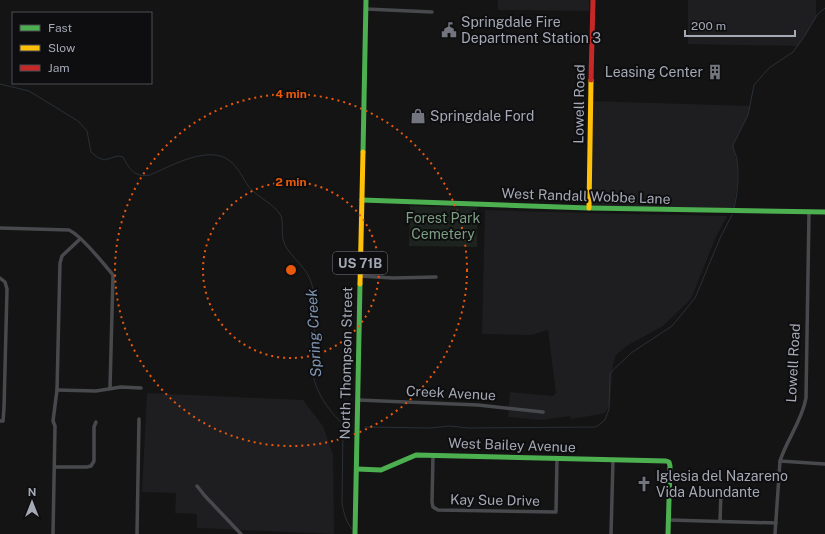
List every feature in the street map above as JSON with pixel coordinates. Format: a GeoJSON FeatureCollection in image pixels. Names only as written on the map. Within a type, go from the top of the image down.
{"type":"FeatureCollection","features":[{"type":"Feature","properties":{"kind":"street","name":"North Thompson Street"},"geometry":{"type":"LineString","coordinates":[[355,534],[366,0]]}},
{"type":"Feature","properties":{"kind":"street","name":"Lowell Road"},"geometry":{"type":"LineString","coordinates":[[589,208],[592,0]]}},
{"type":"Feature","properties":{"kind":"street"},"geometry":{"type":"LineString","coordinates":[[366,9],[432,12]]}},
{"type":"Feature","properties":{"kind":"street","name":"West Randall Wobbe Lane"},"geometry":{"type":"LineString","coordinates":[[362,200],[589,208],[825,212]]}},
{"type":"Feature","properties":{"kind":"street","name":"Lowell Road"},"geometry":{"type":"LineString","coordinates":[[775,534],[780,461],[784,450],[802,416],[806,398],[809,212]]}},
{"type":"Feature","properties":{"kind":"street"},"geometry":{"type":"LineString","coordinates":[[0,228],[69,230],[80,239],[113,275],[110,388]]}},
{"type":"Feature","properties":{"kind":"street"},"geometry":{"type":"LineString","coordinates":[[53,534],[55,426],[53,421],[57,390],[60,263],[62,256],[80,239]]}},
{"type":"Feature","properties":{"kind":"street"},"geometry":{"type":"LineString","coordinates":[[360,276],[393,278],[436,277]]}},
{"type":"Feature","properties":{"kind":"street"},"geometry":{"type":"LineString","coordinates":[[0,278],[5,282],[7,289],[2,421]]}},
{"type":"Feature","properties":{"kind":"street"},"geometry":{"type":"LineString","coordinates":[[0,323],[6,324]]}},
{"type":"Feature","properties":{"kind":"street"},"geometry":{"type":"LineString","coordinates":[[0,370],[5,370]]}},
{"type":"Feature","properties":{"kind":"street"},"geometry":{"type":"LineString","coordinates":[[57,390],[96,391],[110,388],[141,388]]}},
{"type":"Feature","properties":{"kind":"street","name":"Creek Avenue"},"geometry":{"type":"LineString","coordinates":[[358,400],[478,405],[543,412]]}},
{"type":"Feature","properties":{"kind":"street"},"geometry":{"type":"LineString","coordinates":[[137,534],[139,419]]}},
{"type":"Feature","properties":{"kind":"street"},"geometry":{"type":"LineString","coordinates":[[55,466],[87,468],[92,466],[94,461],[94,427],[96,422]]}},
{"type":"Feature","properties":{"kind":"street","name":"West Bailey Avenue"},"geometry":{"type":"LineString","coordinates":[[357,469],[389,468],[411,456],[416,455],[666,461],[669,462],[670,466],[669,520]]}},
{"type":"Feature","properties":{"kind":"street","name":"Kay Sue Drive"},"geometry":{"type":"LineString","coordinates":[[433,455],[432,505],[436,509],[443,510],[556,512],[557,458]]}},
{"type":"Feature","properties":{"kind":"street"},"geometry":{"type":"LineString","coordinates":[[611,534],[612,460]]}},
{"type":"Feature","properties":{"kind":"street"},"geometry":{"type":"LineString","coordinates":[[780,461],[825,464]]}},
{"type":"Feature","properties":{"kind":"street"},"geometry":{"type":"LineString","coordinates":[[197,486],[241,534]]}},
{"type":"Feature","properties":{"kind":"street"},"geometry":{"type":"LineString","coordinates":[[720,521],[721,493]]}},
{"type":"Feature","properties":{"kind":"street"},"geometry":{"type":"LineString","coordinates":[[668,534],[669,520],[776,523]]}},
{"type":"Feature","properties":{"kind":"shaded area"},"geometry":{"type":"Polygon","coordinates":[[[498,0],[589,0],[589,11],[498,10],[498,0]]]}},
{"type":"Feature","properties":{"kind":"shaded area"},"geometry":{"type":"Polygon","coordinates":[[[688,0],[816,0],[816,17],[798,46],[688,44],[688,0]]]}},
{"type":"Feature","properties":{"kind":"shaded area"},"geometry":{"type":"Polygon","coordinates":[[[591,101],[750,106],[748,115],[733,145],[737,163],[737,186],[734,209],[589,208],[591,101]]]}},
{"type":"Feature","properties":{"kind":"shaded area"},"geometry":{"type":"Polygon","coordinates":[[[485,210],[727,216],[715,239],[691,299],[663,326],[628,345],[616,355],[613,364],[610,404],[606,412],[571,419],[570,416],[542,420],[508,417],[510,392],[553,396],[556,393],[548,330],[531,335],[482,334],[485,210]]]}},
{"type":"Feature","properties":{"kind":"shaded area"},"geometry":{"type":"Polygon","coordinates":[[[147,393],[303,400],[323,426],[333,455],[334,534],[197,528],[197,514],[175,513],[176,493],[142,492],[147,393]]]}},
{"type":"Feature","properties":{"kind":"green space","name":"Forest Park Cemetery"},"geometry":{"type":"Polygon","coordinates":[[[410,206],[477,207],[477,247],[409,246],[410,206]]]}},
{"type":"Feature","properties":{"kind":"waterway"},"geometry":{"type":"LineString","coordinates":[[734,208],[738,172],[737,158],[733,145],[748,115],[754,85],[769,68],[793,52],[817,15],[825,8]]}},
{"type":"Feature","properties":{"kind":"waterway","name":"Spring Creek"},"geometry":{"type":"LineString","coordinates":[[0,84],[29,91],[78,121],[87,131],[91,152],[97,157],[104,160],[118,156],[123,157],[136,174],[144,176],[150,175],[190,158],[212,155],[221,156],[233,164],[253,191],[275,208],[282,219],[285,245],[306,272],[313,287],[313,321],[315,340],[312,371],[314,381],[321,396],[343,427],[342,504],[344,514],[352,529]]}},
{"type":"Feature","properties":{"kind":"waterway"},"geometry":{"type":"LineString","coordinates":[[365,427],[596,427],[605,420],[609,409],[610,373],[631,353],[672,326],[695,298],[721,236],[732,215]]}},
{"type":"Feature","properties":{"kind":"waterway"},"geometry":{"type":"LineString","coordinates":[[343,427],[351,427]]}},
{"type":"Feature","properties":{"kind":"traffic: fast"},"geometry":{"type":"LineString","coordinates":[[363,152],[366,0]]}},
{"type":"Feature","properties":{"kind":"traffic: fast"},"geometry":{"type":"LineString","coordinates":[[362,200],[589,208],[825,212]]}},
{"type":"Feature","properties":{"kind":"traffic: fast"},"geometry":{"type":"LineString","coordinates":[[355,534],[360,284]]}},
{"type":"Feature","properties":{"kind":"traffic: fast"},"geometry":{"type":"LineString","coordinates":[[357,469],[381,470],[416,455],[666,461],[669,462],[670,466],[668,534]]}},
{"type":"Feature","properties":{"kind":"traffic: slow"},"geometry":{"type":"LineString","coordinates":[[589,208],[591,80]]}},
{"type":"Feature","properties":{"kind":"traffic: slow"},"geometry":{"type":"LineString","coordinates":[[360,284],[363,152]]}},
{"type":"Feature","properties":{"kind":"traffic: jam"},"geometry":{"type":"LineString","coordinates":[[591,80],[593,0]]}},
{"type":"Feature","properties":{"kind":"place","name":"Springdale Fire Department Station 3"},"geometry":{"type":"Point","coordinates":[449,30]}},
{"type":"Feature","properties":{"kind":"place","name":"Leasing Center"},"geometry":{"type":"Point","coordinates":[715,72]}},
{"type":"Feature","properties":{"kind":"place","name":"Springdale Ford"},"geometry":{"type":"Point","coordinates":[418,116]}},
{"type":"Feature","properties":{"kind":"place","name":"Iglesia del Nazareno Vida Abundante"},"geometry":{"type":"Point","coordinates":[644,484]}}]}
